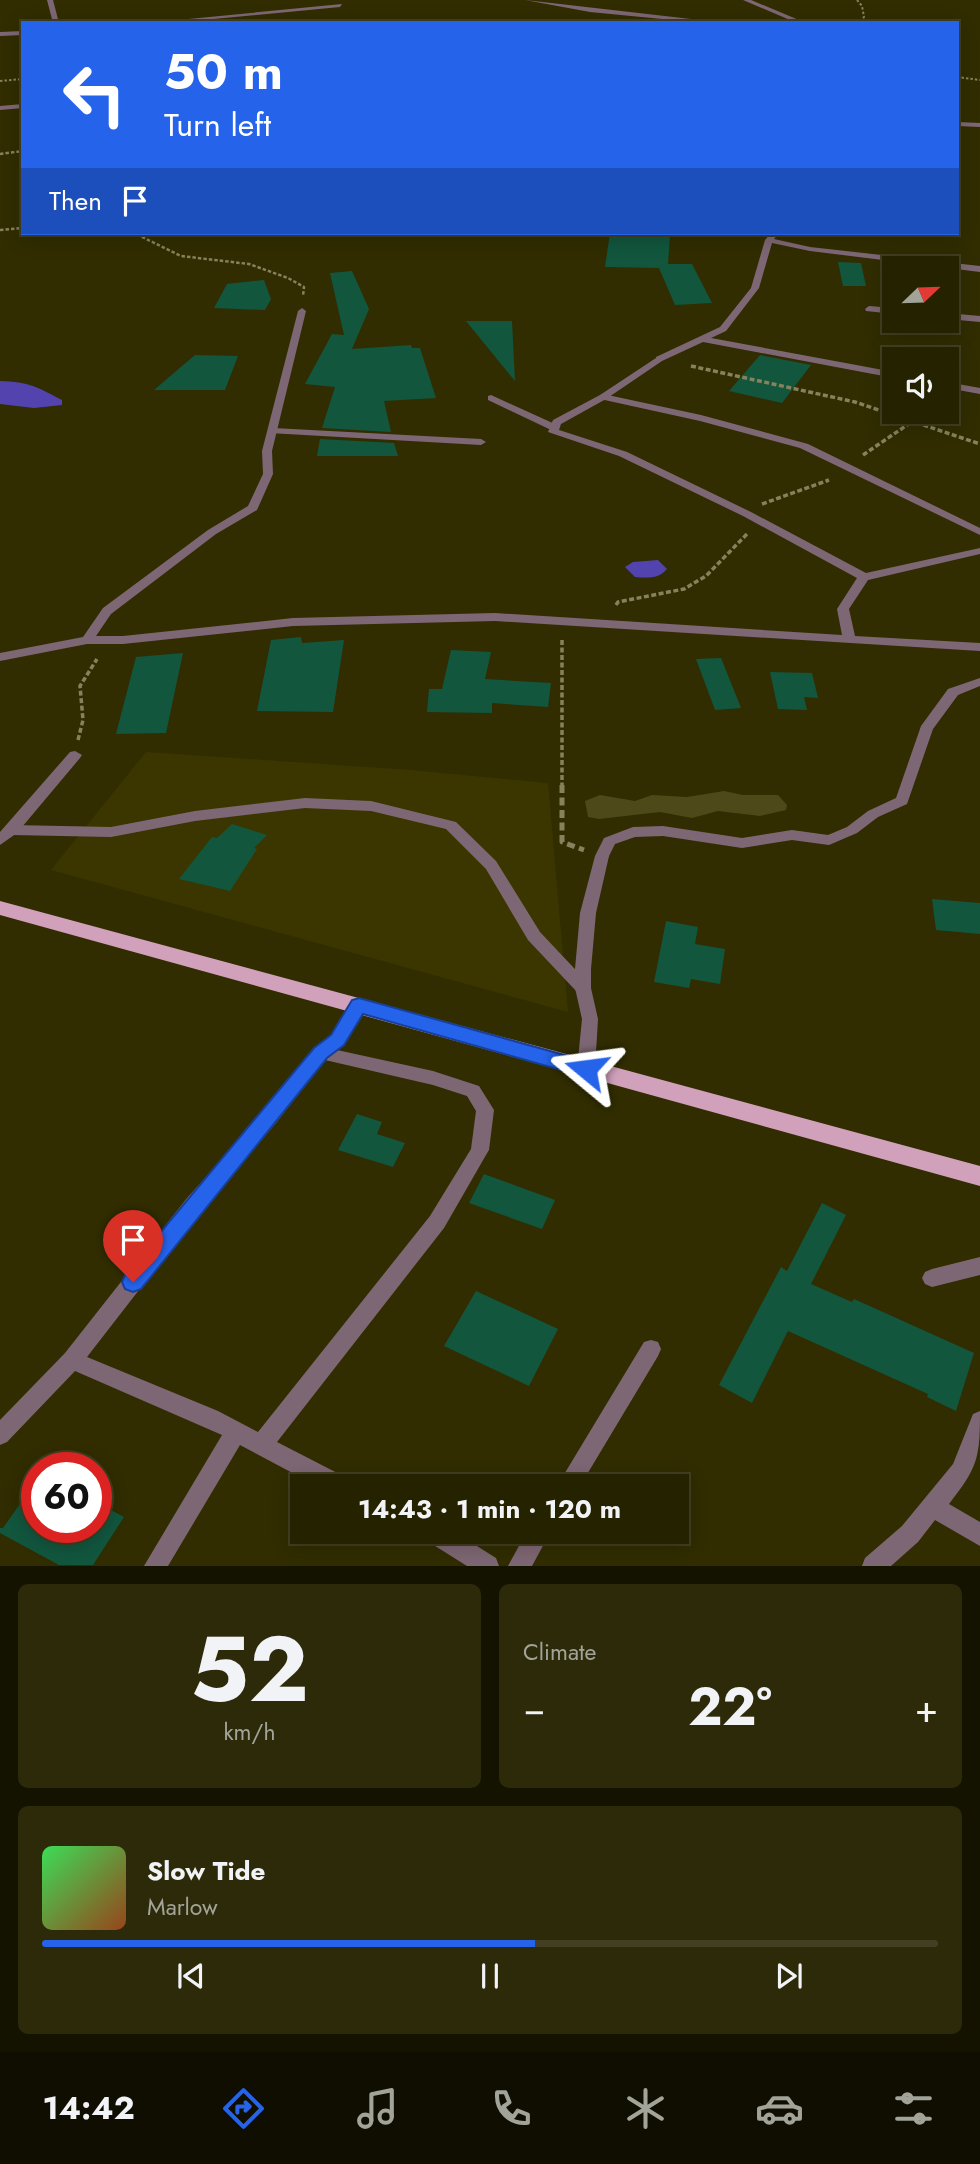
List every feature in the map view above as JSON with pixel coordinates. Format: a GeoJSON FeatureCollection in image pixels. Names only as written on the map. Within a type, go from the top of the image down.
{"type":"FeatureCollection","features":[{"type":"Feature","properties":{"kind":"main road"},"geometry":{"type":"LineString","coordinates":[[0,908],[980,1176]]}},
{"type":"Feature","properties":{"kind":"street"},"geometry":{"type":"LineString","coordinates":[[50,0],[55,21]]}},
{"type":"Feature","properties":{"kind":"street"},"geometry":{"type":"LineString","coordinates":[[528,0],[590,10],[703,21]]}},
{"type":"Feature","properties":{"kind":"street"},"geometry":{"type":"LineString","coordinates":[[746,0],[798,21]]}},
{"type":"Feature","properties":{"kind":"street"},"geometry":{"type":"LineString","coordinates":[[171,21],[340,5]]}},
{"type":"Feature","properties":{"kind":"street"},"geometry":{"type":"LineString","coordinates":[[0,34],[21,33]]}},
{"type":"Feature","properties":{"kind":"street"},"geometry":{"type":"LineString","coordinates":[[0,108],[21,106]]}},
{"type":"Feature","properties":{"kind":"street"},"geometry":{"type":"LineString","coordinates":[[959,124],[980,125]]}},
{"type":"Feature","properties":{"kind":"street"},"geometry":{"type":"LineString","coordinates":[[980,269],[810,249],[772,236],[755,288],[723,329],[659,359],[553,427],[553,432],[561,436],[623,454],[759,521],[864,577],[980,551]]}},
{"type":"Feature","properties":{"kind":"street"},"geometry":{"type":"LineString","coordinates":[[869,309],[882,310]]}},
{"type":"Feature","properties":{"kind":"street"},"geometry":{"type":"LineString","coordinates":[[87,640],[107,611],[212,532],[253,508],[268,474],[267,450],[302,311]]}},
{"type":"Feature","properties":{"kind":"street"},"geometry":{"type":"LineString","coordinates":[[959,317],[980,318]]}},
{"type":"Feature","properties":{"kind":"street"},"geometry":{"type":"LineString","coordinates":[[701,339],[882,373]]}},
{"type":"Feature","properties":{"kind":"street"},"geometry":{"type":"LineString","coordinates":[[959,387],[980,391]]}},
{"type":"Feature","properties":{"kind":"street"},"geometry":{"type":"LineString","coordinates":[[603,397],[701,418],[804,446],[980,532]]}},
{"type":"Feature","properties":{"kind":"street"},"geometry":{"type":"LineString","coordinates":[[491,398],[553,427]]}},
{"type":"Feature","properties":{"kind":"street"},"geometry":{"type":"LineString","coordinates":[[273,431],[481,442]]}},
{"type":"Feature","properties":{"kind":"street"},"geometry":{"type":"LineString","coordinates":[[849,637],[843,609],[864,577]]}},
{"type":"Feature","properties":{"kind":"street"},"geometry":{"type":"LineString","coordinates":[[0,657],[87,640],[123,640],[293,622],[468,617],[980,646]]}},
{"type":"Feature","properties":{"kind":"street"},"geometry":{"type":"LineString","coordinates":[[586,1069],[590,1019],[583,988],[588,914],[602,856],[609,841],[633,832],[663,831],[742,843],[792,835],[829,840],[852,830],[873,814],[902,801],[926,729],[953,692],[980,682]]}},
{"type":"Feature","properties":{"kind":"street"},"geometry":{"type":"LineString","coordinates":[[6,835],[75,755]]}},
{"type":"Feature","properties":{"kind":"street"},"geometry":{"type":"LineString","coordinates":[[6,835],[111,832],[195,816],[305,803],[371,806],[451,825],[491,865],[534,936],[583,988]]}},
{"type":"Feature","properties":{"kind":"street"},"geometry":{"type":"LineString","coordinates":[[0,1435],[72,1360],[194,1204],[270,1118],[321,1053],[337,1040],[359,1005]]}},
{"type":"Feature","properties":{"kind":"street"},"geometry":{"type":"LineString","coordinates":[[262,1444],[437,1222],[480,1150],[485,1110],[473,1091],[433,1078],[321,1053]]}},
{"type":"Feature","properties":{"kind":"street"},"geometry":{"type":"LineString","coordinates":[[932,1278],[980,1266]]}},
{"type":"Feature","properties":{"kind":"street"},"geometry":{"type":"LineString","coordinates":[[575,1474],[651,1349]]}},
{"type":"Feature","properties":{"kind":"street"},"geometry":{"type":"LineString","coordinates":[[72,1360],[236,1431],[317,1474]]}},
{"type":"Feature","properties":{"kind":"street"},"geometry":{"type":"LineString","coordinates":[[873,1566],[910,1534],[961,1471],[980,1421]]}},
{"type":"Feature","properties":{"kind":"street"},"geometry":{"type":"LineString","coordinates":[[155,1566],[236,1431]]}},
{"type":"Feature","properties":{"kind":"street"},"geometry":{"type":"LineString","coordinates":[[932,1506],[980,1535]]}},
{"type":"Feature","properties":{"kind":"street"},"geometry":{"type":"LineString","coordinates":[[453,1544],[488,1566]]}},
{"type":"Feature","properties":{"kind":"street"},"geometry":{"type":"LineString","coordinates":[[519,1566],[532,1544]]}},
{"type":"Feature","properties":{"kind":"path"},"geometry":{"type":"LineString","coordinates":[[857,0],[862,6],[864,17],[861,21]]}},
{"type":"Feature","properties":{"kind":"path"},"geometry":{"type":"LineString","coordinates":[[959,77],[980,80]]}},
{"type":"Feature","properties":{"kind":"path"},"geometry":{"type":"LineString","coordinates":[[0,81],[21,79]]}},
{"type":"Feature","properties":{"kind":"path"},"geometry":{"type":"LineString","coordinates":[[0,153],[21,151]]}},
{"type":"Feature","properties":{"kind":"path"},"geometry":{"type":"LineString","coordinates":[[0,230],[21,228]]}},
{"type":"Feature","properties":{"kind":"path"},"geometry":{"type":"LineString","coordinates":[[138,235],[181,256],[249,264],[288,278],[304,287],[302,311]]}},
{"type":"Feature","properties":{"kind":"path"},"geometry":{"type":"LineString","coordinates":[[659,359],[855,402],[980,444]]}},
{"type":"Feature","properties":{"kind":"path"},"geometry":{"type":"LineString","coordinates":[[603,624],[618,603],[684,589],[706,576],[759,521]]}},
{"type":"Feature","properties":{"kind":"path"},"geometry":{"type":"LineString","coordinates":[[563,621],[560,717],[562,842],[602,856]]}},
{"type":"Feature","properties":{"kind":"path"},"geometry":{"type":"LineString","coordinates":[[75,755],[83,720],[80,686],[97,659],[123,640]]}},
{"type":"Feature","properties":{"kind":"shaded area"},"geometry":{"type":"Polygon","coordinates":[[[0,381],[33,386],[62,400],[62,405],[34,408],[0,404],[0,381]]]}},
{"type":"Feature","properties":{"kind":"shaded area"},"geometry":{"type":"Polygon","coordinates":[[[658,560],[667,569],[652,577],[635,577],[625,567],[633,562],[658,560]]]}},
{"type":"Feature","properties":{"kind":"shaded area"},"geometry":{"type":"Polygon","coordinates":[[[146,752],[411,770],[548,783],[568,1012],[51,870],[146,752]]]}},
{"type":"Feature","properties":{"kind":"shaded area"},"geometry":{"type":"Polygon","coordinates":[[[724,791],[743,795],[778,795],[787,805],[786,810],[760,816],[718,811],[692,818],[660,812],[599,819],[588,817],[585,801],[600,795],[635,801],[652,795],[687,797],[724,791]]]}},
{"type":"Feature","properties":{"kind":"building"},"geometry":{"type":"Polygon","coordinates":[[[610,235],[670,236],[668,264],[692,264],[712,303],[675,305],[659,268],[605,267],[610,235]]]}},
{"type":"Feature","properties":{"kind":"building"},"geometry":{"type":"Polygon","coordinates":[[[838,262],[861,263],[866,286],[843,286],[838,262]]]}},
{"type":"Feature","properties":{"kind":"building"},"geometry":{"type":"Polygon","coordinates":[[[352,271],[369,309],[352,349],[411,345],[412,348],[420,348],[436,398],[384,401],[391,432],[322,428],[335,387],[305,384],[332,334],[344,335],[330,273],[352,271]]]}},
{"type":"Feature","properties":{"kind":"building"},"geometry":{"type":"Polygon","coordinates":[[[264,280],[271,299],[265,310],[214,308],[227,284],[264,280]]]}},
{"type":"Feature","properties":{"kind":"building"},"geometry":{"type":"Polygon","coordinates":[[[466,321],[512,321],[515,381],[466,321]]]}},
{"type":"Feature","properties":{"kind":"building"},"geometry":{"type":"Polygon","coordinates":[[[195,355],[238,356],[225,390],[154,390],[195,355]]]}},
{"type":"Feature","properties":{"kind":"building"},"geometry":{"type":"Polygon","coordinates":[[[760,355],[811,365],[782,403],[729,391],[760,355]]]}},
{"type":"Feature","properties":{"kind":"building"},"geometry":{"type":"Polygon","coordinates":[[[320,439],[394,443],[398,456],[317,456],[320,439]]]}},
{"type":"Feature","properties":{"kind":"building"},"geometry":{"type":"Polygon","coordinates":[[[301,637],[302,643],[344,640],[333,712],[257,711],[271,640],[301,637]]]}},
{"type":"Feature","properties":{"kind":"building"},"geometry":{"type":"Polygon","coordinates":[[[451,650],[491,652],[485,679],[551,683],[548,707],[492,703],[492,713],[427,712],[429,689],[442,689],[451,650]]]}},
{"type":"Feature","properties":{"kind":"building"},"geometry":{"type":"Polygon","coordinates":[[[183,653],[166,733],[116,734],[136,657],[183,653]]]}},
{"type":"Feature","properties":{"kind":"building"},"geometry":{"type":"Polygon","coordinates":[[[721,658],[741,708],[715,710],[696,659],[721,658]]]}},
{"type":"Feature","properties":{"kind":"building"},"geometry":{"type":"Polygon","coordinates":[[[770,672],[812,673],[818,698],[804,697],[807,710],[778,709],[770,672]]]}},
{"type":"Feature","properties":{"kind":"building"},"geometry":{"type":"Polygon","coordinates":[[[232,824],[267,835],[254,848],[257,849],[230,891],[179,879],[212,837],[217,838],[232,824]]]}},
{"type":"Feature","properties":{"kind":"building"},"geometry":{"type":"Polygon","coordinates":[[[932,899],[980,903],[980,934],[936,930],[932,899]]]}},
{"type":"Feature","properties":{"kind":"building"},"geometry":{"type":"Polygon","coordinates":[[[666,921],[698,927],[695,944],[725,949],[720,984],[691,979],[689,988],[654,982],[666,921]]]}},
{"type":"Feature","properties":{"kind":"building"},"geometry":{"type":"Polygon","coordinates":[[[357,1114],[382,1122],[377,1134],[405,1143],[393,1167],[338,1150],[357,1114]]]}},
{"type":"Feature","properties":{"kind":"building"},"geometry":{"type":"Polygon","coordinates":[[[484,1174],[555,1200],[542,1229],[469,1203],[484,1174]]]}},
{"type":"Feature","properties":{"kind":"building"},"geometry":{"type":"Polygon","coordinates":[[[822,1203],[846,1215],[811,1284],[852,1302],[854,1299],[974,1353],[956,1411],[927,1397],[928,1394],[788,1331],[752,1403],[719,1385],[781,1267],[787,1271],[822,1203]]]}},
{"type":"Feature","properties":{"kind":"building"},"geometry":{"type":"Polygon","coordinates":[[[476,1291],[558,1329],[529,1386],[444,1346],[476,1291]]]}},
{"type":"Feature","properties":{"kind":"building"},"geometry":{"type":"Polygon","coordinates":[[[21,1503],[21,1543],[107,1543],[93,1565],[59,1565],[0,1533],[0,1528],[3,1528],[21,1503]]]}},
{"type":"Feature","properties":{"kind":"building"},"geometry":{"type":"Polygon","coordinates":[[[112,1511],[124,1517],[112,1536],[112,1511]]]}},
{"type":"Feature","properties":{"kind":"route"},"geometry":{"type":"LineString","coordinates":[[133,1282],[194,1204],[270,1118],[321,1053],[337,1040],[359,1005],[586,1069]]}}]}
